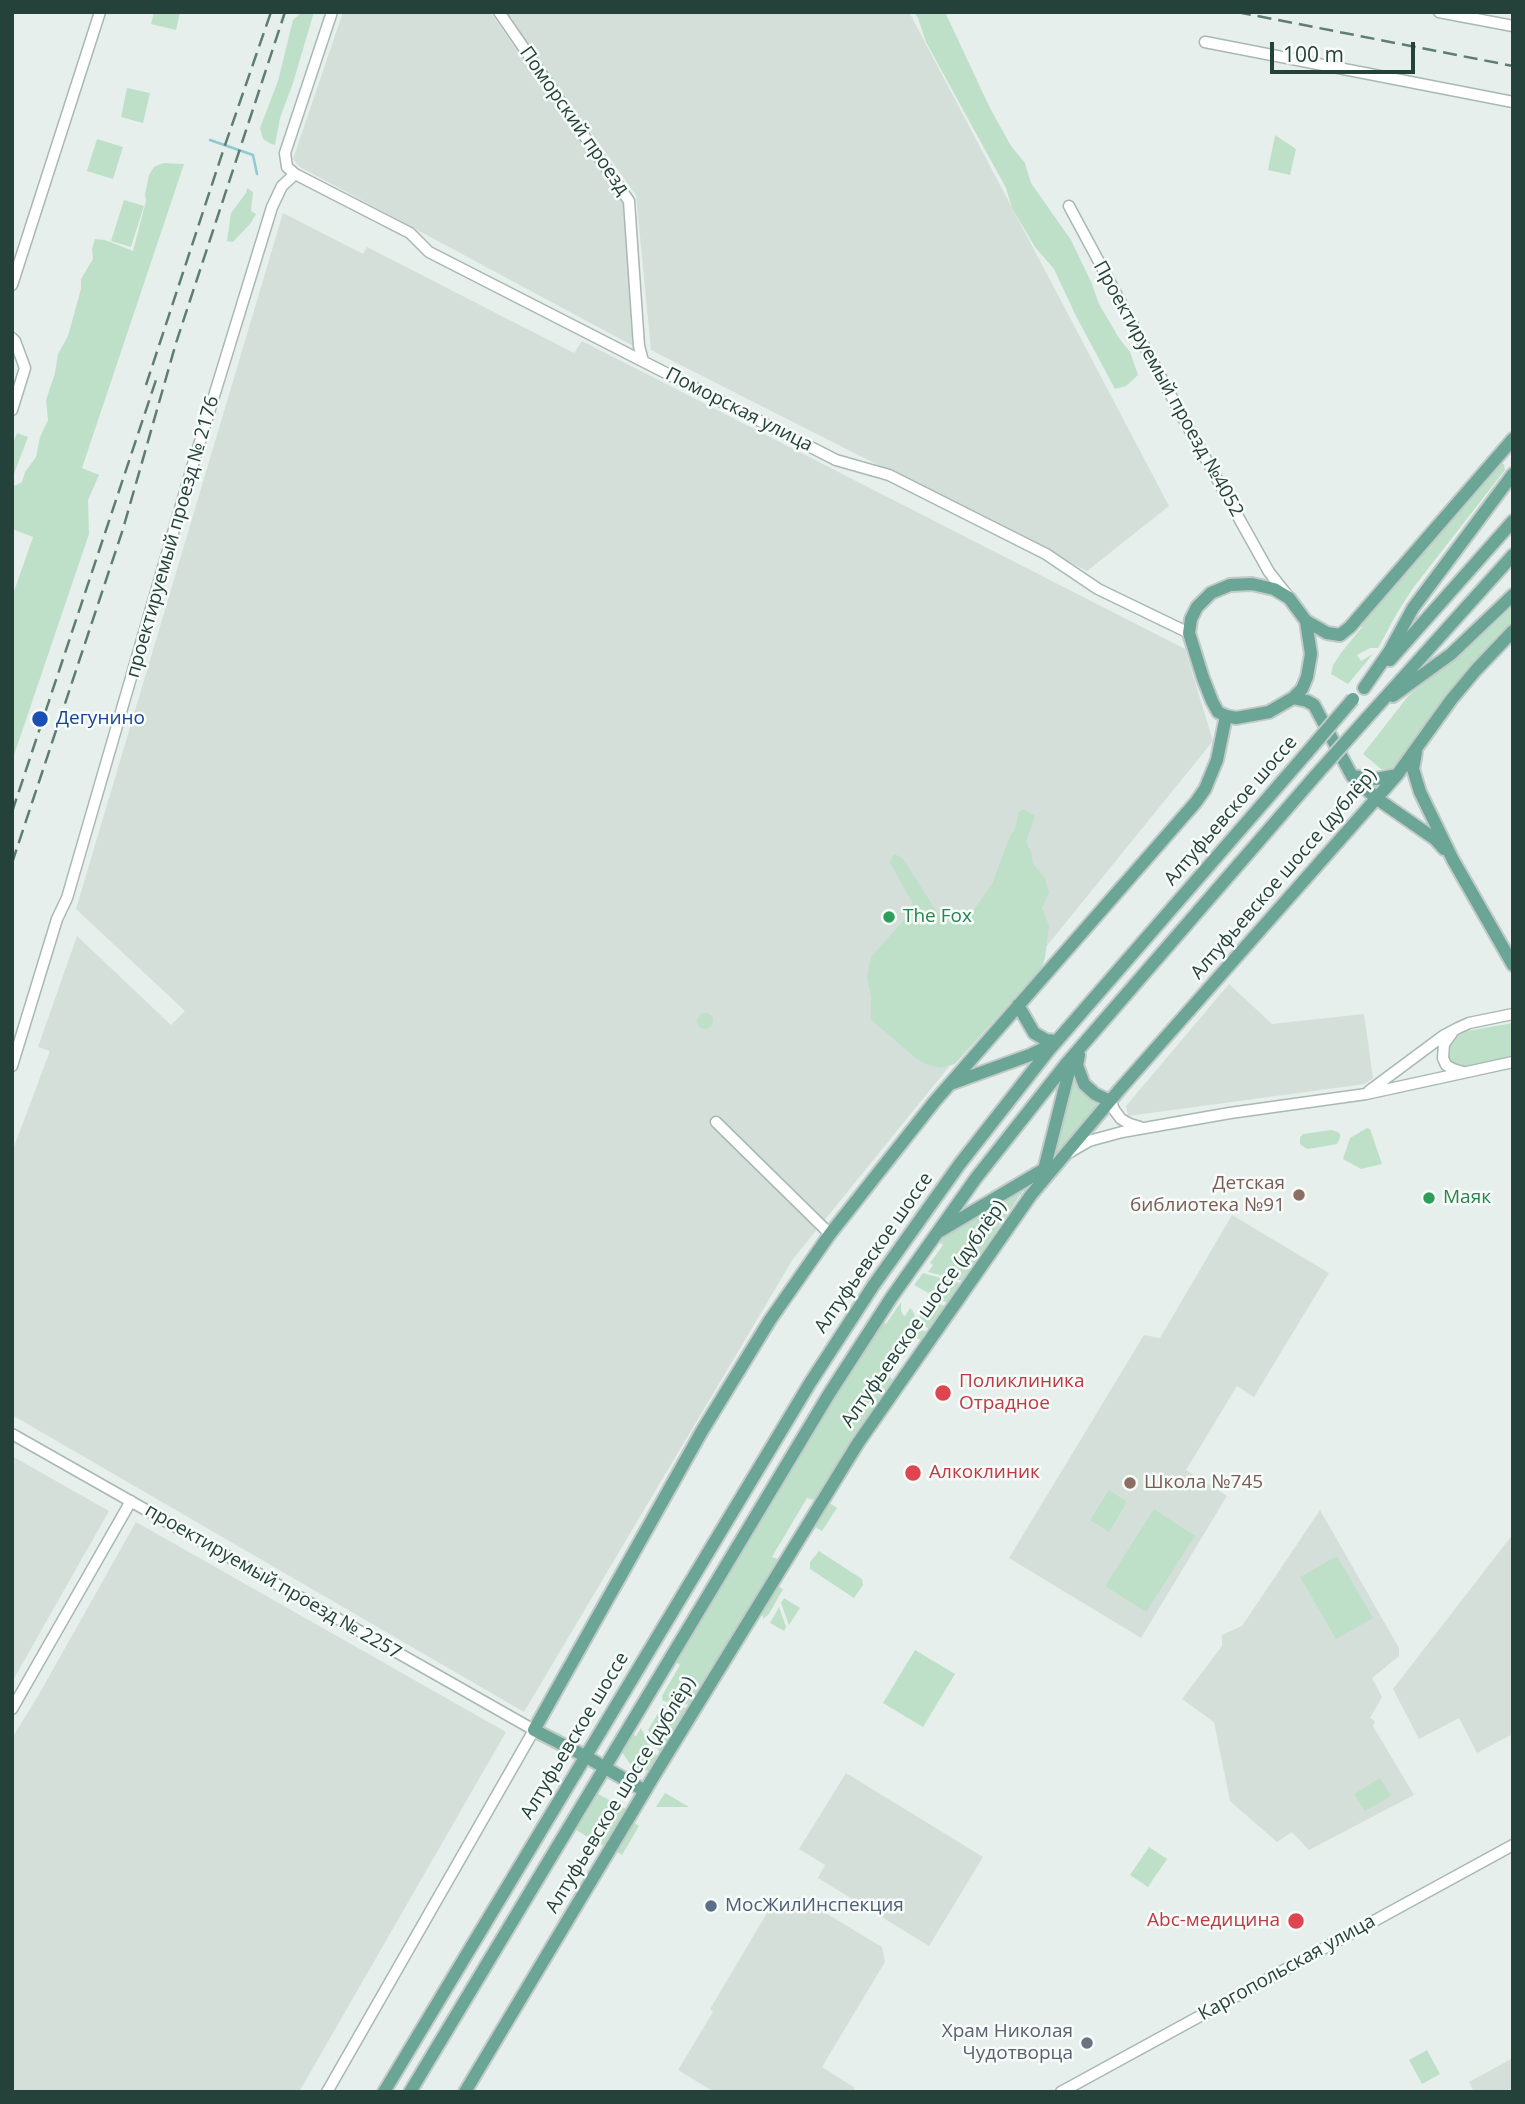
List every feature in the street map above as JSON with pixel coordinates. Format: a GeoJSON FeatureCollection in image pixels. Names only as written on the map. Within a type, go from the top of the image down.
{"type":"FeatureCollection","features":[{"type":"Feature","properties":{"kind":"main road"},"geometry":{"type":"LineString","coordinates":[[1306,621],[1311,654],[1302,689],[1293,698],[1269,712],[1236,718],[1218,712],[1189,633],[1191,619],[1197,607],[1211,593],[1230,585],[1252,584],[1270,588],[1289,598],[1306,621],[1327,634],[1340,635],[1350,627],[1513,439]]}},
{"type":"Feature","properties":{"kind":"main road"},"geometry":{"type":"LineString","coordinates":[[1481,477],[1513,450]]}},
{"type":"Feature","properties":{"kind":"main road"},"geometry":{"type":"LineString","coordinates":[[1364,688],[1389,652],[1413,608],[1511,475]]}},
{"type":"Feature","properties":{"kind":"main road","name":"Алтуфьевское шоссе"},"geometry":{"type":"LineString","coordinates":[[384,2092],[810,1383],[855,1312],[959,1165],[1057,1041],[1353,699],[1513,521]]}},
{"type":"Feature","properties":{"kind":"main road","name":"Алтуфьевское шоссе"},"geometry":{"type":"LineString","coordinates":[[410,2092],[842,1373],[937,1233],[994,1155],[1080,1048],[1316,775],[1513,555]]}},
{"type":"Feature","properties":{"kind":"main road"},"geometry":{"type":"LineString","coordinates":[[1376,708],[1442,661],[1513,595]]}},
{"type":"Feature","properties":{"kind":"main road","name":"Алтуфьевское шоссе (дублёр)"},"geometry":{"type":"LineString","coordinates":[[466,2092],[645,1791],[858,1443],[1037,1187],[1397,775],[1451,700],[1513,631]]}},
{"type":"Feature","properties":{"kind":"main road"},"geometry":{"type":"LineString","coordinates":[[1293,698],[1314,705],[1352,776],[1376,798],[1435,839],[1453,860]]}},
{"type":"Feature","properties":{"kind":"main road"},"geometry":{"type":"LineString","coordinates":[[645,1791],[604,1766],[534,1730],[760,1335],[830,1234],[948,1085],[1196,802],[1205,789],[1217,760],[1226,716]]}},
{"type":"Feature","properties":{"kind":"main road"},"geometry":{"type":"LineString","coordinates":[[1419,745],[1413,763],[1414,777],[1453,860],[1513,965]]}},
{"type":"Feature","properties":{"kind":"main road"},"geometry":{"type":"LineString","coordinates":[[1352,776],[1376,779],[1397,775]]}},
{"type":"Feature","properties":{"kind":"main road"},"geometry":{"type":"LineString","coordinates":[[1018,1005],[1037,1036],[1057,1041]]}},
{"type":"Feature","properties":{"kind":"main road"},"geometry":{"type":"LineString","coordinates":[[948,1085],[1030,1055],[1057,1041]]}},
{"type":"Feature","properties":{"kind":"main road"},"geometry":{"type":"LineString","coordinates":[[1080,1048],[1077,1065],[1081,1078],[1089,1090],[1110,1101]]}},
{"type":"Feature","properties":{"kind":"main road"},"geometry":{"type":"LineString","coordinates":[[1037,1187],[1045,1169],[1066,1080],[1080,1048]]}},
{"type":"Feature","properties":{"kind":"main road"},"geometry":{"type":"LineString","coordinates":[[937,1233],[1067,1154]]}},
{"type":"Feature","properties":{"kind":"street"},"geometry":{"type":"LineString","coordinates":[[12,285],[100,12]]}},
{"type":"Feature","properties":{"kind":"street"},"geometry":{"type":"LineString","coordinates":[[295,174],[287,167],[285,153],[332,12]]}},
{"type":"Feature","properties":{"kind":"street","name":"Поморский проезд"},"geometry":{"type":"LineString","coordinates":[[499,12],[629,201],[639,346],[643,361]]}},
{"type":"Feature","properties":{"kind":"street"},"geometry":{"type":"LineString","coordinates":[[1439,12],[1513,26]]}},
{"type":"Feature","properties":{"kind":"street"},"geometry":{"type":"LineString","coordinates":[[1205,42],[1513,102]]}},
{"type":"Feature","properties":{"kind":"street","name":"Поморская улица"},"geometry":{"type":"LineString","coordinates":[[295,174],[410,233],[429,253],[836,460],[889,475],[1046,554],[1098,589],[1189,633]]}},
{"type":"Feature","properties":{"kind":"street","name":"проектируемый проезд № 2176"},"geometry":{"type":"LineString","coordinates":[[12,1066],[57,919],[71,885],[191,471],[272,206],[282,186],[295,174]]}},
{"type":"Feature","properties":{"kind":"street","name":"Проектируемый проезд №4052"},"geometry":{"type":"LineString","coordinates":[[1069,206],[1188,428],[1269,572],[1289,598]]}},
{"type":"Feature","properties":{"kind":"street"},"geometry":{"type":"LineString","coordinates":[[12,338],[16,341],[25,368],[12,410]]}},
{"type":"Feature","properties":{"kind":"street","name":"Проектируемый проезд №4052"},"geometry":{"type":"LineString","coordinates":[[1269,572],[1270,588]]}},
{"type":"Feature","properties":{"kind":"street"},"geometry":{"type":"LineString","coordinates":[[1366,1094],[1443,1036],[1469,1023],[1513,1014]]}},
{"type":"Feature","properties":{"kind":"street"},"geometry":{"type":"LineString","coordinates":[[1458,1028],[1444,1044],[1443,1058],[1446,1065],[1452,1069],[1469,1072]]}},
{"type":"Feature","properties":{"kind":"street"},"geometry":{"type":"LineString","coordinates":[[1067,1154],[1089,1141],[1148,1127],[1366,1094],[1513,1062]]}},
{"type":"Feature","properties":{"kind":"street"},"geometry":{"type":"LineString","coordinates":[[1110,1101],[1117,1115],[1125,1122],[1148,1127]]}},
{"type":"Feature","properties":{"kind":"street"},"geometry":{"type":"LineString","coordinates":[[716,1122],[830,1234]]}},
{"type":"Feature","properties":{"kind":"street","name":"проектируемый проезд № 2257"},"geometry":{"type":"LineString","coordinates":[[12,1434],[534,1730]]}},
{"type":"Feature","properties":{"kind":"street"},"geometry":{"type":"LineString","coordinates":[[12,1709],[131,1501]]}},
{"type":"Feature","properties":{"kind":"street"},"geometry":{"type":"LineString","coordinates":[[327,2092],[534,1730]]}},
{"type":"Feature","properties":{"kind":"street","name":"Каргопольская улица"},"geometry":{"type":"LineString","coordinates":[[1061,2092],[1513,1845]]}},
{"type":"Feature","properties":{"kind":"shaded area"},"geometry":{"type":"Polygon","coordinates":[[[343,12],[490,12],[627,206],[637,348],[300,167],[293,159],[343,12]]]}},
{"type":"Feature","properties":{"kind":"shaded area"},"geometry":{"type":"Polygon","coordinates":[[[505,12],[909,12],[1169,506],[1087,571],[651,350],[636,195],[505,12]]]}},
{"type":"Feature","properties":{"kind":"shaded area"},"geometry":{"type":"Polygon","coordinates":[[[283,213],[363,254],[367,247],[574,353],[582,341],[1185,649],[1213,741],[793,1259],[524,1712],[12,1415],[12,1152],[50,1051],[38,1047],[77,936],[171,1025],[185,1011],[76,909],[283,213]]]}},
{"type":"Feature","properties":{"kind":"shaded area"},"geometry":{"type":"Polygon","coordinates":[[[1229,984],[1272,1024],[1364,1014],[1373,1078],[1365,1084],[1128,1116],[1126,1106],[1229,984]]]}},
{"type":"Feature","properties":{"kind":"shaded area","name":"Школа №745"},"geometry":{"type":"Polygon","coordinates":[[[1232,1215],[1329,1273],[1254,1397],[1237,1386],[1186,1470],[1227,1496],[1141,1638],[1009,1558],[1144,1335],[1160,1338],[1232,1215]]]}},
{"type":"Feature","properties":{"kind":"shaded area"},"geometry":{"type":"Polygon","coordinates":[[[12,1456],[109,1511],[12,1682],[12,1456]]]}},
{"type":"Feature","properties":{"kind":"shaded area"},"geometry":{"type":"Polygon","coordinates":[[[1320,1510],[1399,1648],[1399,1656],[1372,1678],[1382,1697],[1370,1718],[1375,1721],[1373,1726],[1414,1795],[1309,1850],[1292,1832],[1277,1842],[1230,1801],[1214,1722],[1182,1699],[1222,1646],[1222,1635],[1242,1626],[1320,1510]]]}},
{"type":"Feature","properties":{"kind":"shaded area"},"geometry":{"type":"Polygon","coordinates":[[[136,1522],[506,1732],[299,2092],[12,2092],[12,1738],[136,1522]]]}},
{"type":"Feature","properties":{"kind":"shaded area"},"geometry":{"type":"Polygon","coordinates":[[[1513,1534],[1513,1734],[1477,1753],[1459,1718],[1419,1739],[1393,1689],[1513,1534]]]}},
{"type":"Feature","properties":{"kind":"shaded area"},"geometry":{"type":"Polygon","coordinates":[[[846,1773],[983,1857],[929,1946],[818,1878],[825,1865],[799,1849],[846,1773]]]}},
{"type":"Feature","properties":{"kind":"shaded area"},"geometry":{"type":"Polygon","coordinates":[[[799,1897],[882,1947],[885,1962],[822,2067],[855,2088],[852,2092],[714,2092],[678,2070],[713,2012],[710,2009],[773,1903],[799,1897]]]}},
{"type":"Feature","properties":{"kind":"shaded area"},"geometry":{"type":"Polygon","coordinates":[[[1513,2058],[1513,2092],[1474,2092],[1469,2082],[1513,2058]]]}},
{"type":"Feature","properties":{"kind":"green space"},"geometry":{"type":"Polygon","coordinates":[[[154,12],[180,12],[176,30],[151,24],[154,12]]]}},
{"type":"Feature","properties":{"kind":"green space"},"geometry":{"type":"Polygon","coordinates":[[[302,12],[314,12],[280,118],[275,145],[263,139],[260,128],[278,81],[293,20],[302,12]]]}},
{"type":"Feature","properties":{"kind":"green space"},"geometry":{"type":"Polygon","coordinates":[[[914,12],[945,12],[990,108],[1011,146],[1025,163],[1031,183],[1071,240],[1099,304],[1130,352],[1138,375],[1126,386],[1115,389],[1054,269],[1035,247],[1012,208],[1006,188],[926,42],[914,12]]]}},
{"type":"Feature","properties":{"kind":"green space"},"geometry":{"type":"Polygon","coordinates":[[[127,88],[150,93],[143,123],[121,117],[127,88]]]}},
{"type":"Feature","properties":{"kind":"green space"},"geometry":{"type":"Polygon","coordinates":[[[1275,135],[1296,149],[1290,175],[1268,170],[1275,135]]]}},
{"type":"Feature","properties":{"kind":"green space"},"geometry":{"type":"Polygon","coordinates":[[[97,139],[123,147],[113,179],[87,171],[97,139]]]}},
{"type":"Feature","properties":{"kind":"green space"},"geometry":{"type":"Polygon","coordinates":[[[163,163],[184,164],[82,468],[99,475],[88,500],[89,534],[12,761],[12,597],[33,537],[12,529],[12,487],[22,482],[25,472],[36,457],[40,437],[48,420],[46,400],[58,354],[68,336],[81,289],[81,279],[93,259],[95,239],[133,251],[146,201],[149,175],[154,167],[163,163]]]}},
{"type":"Feature","properties":{"kind":"green space"},"geometry":{"type":"Polygon","coordinates":[[[247,188],[253,192],[251,211],[256,214],[233,242],[227,241],[231,213],[247,188]]]}},
{"type":"Feature","properties":{"kind":"green space"},"geometry":{"type":"Polygon","coordinates":[[[124,200],[144,206],[131,247],[111,241],[124,200]]]}},
{"type":"Feature","properties":{"kind":"green space"},"geometry":{"type":"Polygon","coordinates":[[[17,433],[28,437],[14,474],[12,445],[17,433]]]}},
{"type":"Feature","properties":{"kind":"green space"},"geometry":{"type":"Polygon","coordinates":[[[1499,464],[1504,464],[1505,470],[1413,588],[1378,648],[1370,648],[1357,655],[1361,661],[1373,654],[1348,684],[1331,674],[1333,665],[1362,627],[1360,623],[1499,464]]]}},
{"type":"Feature","properties":{"kind":"green space"},"geometry":{"type":"Polygon","coordinates":[[[1513,606],[1513,623],[1460,680],[1399,764],[1389,770],[1381,769],[1363,754],[1409,695],[1464,652],[1513,606]]]}},
{"type":"Feature","properties":{"kind":"green space"},"geometry":{"type":"Polygon","coordinates":[[[1023,809],[1035,816],[1026,841],[1033,864],[1045,878],[1049,893],[1042,908],[1049,926],[1041,969],[955,1064],[941,1068],[926,1064],[871,1020],[871,997],[867,977],[871,957],[912,911],[913,904],[890,863],[891,858],[895,854],[903,859],[939,915],[946,921],[958,923],[969,917],[993,882],[1016,826],[1018,813],[1023,809]]]}},
{"type":"Feature","properties":{"kind":"green space"},"geometry":{"type":"Polygon","coordinates":[[[705,1013],[711,1015],[711,1027],[705,1029],[699,1027],[697,1021],[699,1015],[705,1013]]]}},
{"type":"Feature","properties":{"kind":"green space"},"geometry":{"type":"Polygon","coordinates":[[[1513,1023],[1513,1056],[1463,1069],[1447,1061],[1446,1048],[1461,1032],[1513,1023]]]}},
{"type":"Feature","properties":{"kind":"green space"},"geometry":{"type":"Polygon","coordinates":[[[1072,1076],[1083,1093],[1099,1104],[1056,1156],[1054,1155],[1072,1076]]]}},
{"type":"Feature","properties":{"kind":"green space"},"geometry":{"type":"Polygon","coordinates":[[[1367,1128],[1370,1129],[1382,1164],[1361,1169],[1343,1159],[1350,1138],[1367,1128]]]}},
{"type":"Feature","properties":{"kind":"green space"},"geometry":{"type":"Polygon","coordinates":[[[1331,1130],[1340,1134],[1337,1144],[1308,1149],[1300,1144],[1303,1134],[1331,1130]]]}},
{"type":"Feature","properties":{"kind":"green space"},"geometry":{"type":"Polygon","coordinates":[[[1022,1192],[1022,1195],[963,1281],[928,1272],[933,1265],[930,1263],[943,1245],[938,1241],[942,1236],[1022,1192]]]}},
{"type":"Feature","properties":{"kind":"green space"},"geometry":{"type":"Polygon","coordinates":[[[923,1273],[952,1281],[928,1293],[914,1285],[923,1273]]]}},
{"type":"Feature","properties":{"kind":"green space"},"geometry":{"type":"Polygon","coordinates":[[[956,1282],[961,1283],[947,1303],[931,1294],[956,1282]]]}},
{"type":"Feature","properties":{"kind":"green space"},"geometry":{"type":"Polygon","coordinates":[[[901,1302],[903,1315],[905,1316],[910,1308],[918,1326],[926,1332],[921,1340],[915,1337],[888,1375],[893,1380],[814,1500],[807,1498],[772,1557],[778,1559],[690,1705],[663,1701],[662,1696],[680,1665],[674,1661],[836,1391],[881,1321],[886,1324],[901,1302]]]}},
{"type":"Feature","properties":{"kind":"green space"},"geometry":{"type":"Polygon","coordinates":[[[938,1303],[945,1306],[929,1329],[922,1324],[919,1314],[924,1306],[938,1303]]]}},
{"type":"Feature","properties":{"kind":"green space"},"geometry":{"type":"Polygon","coordinates":[[[1109,1490],[1127,1502],[1109,1532],[1090,1520],[1109,1490]]]}},
{"type":"Feature","properties":{"kind":"green space"},"geometry":{"type":"Polygon","coordinates":[[[828,1502],[837,1508],[822,1531],[813,1526],[828,1502]]]}},
{"type":"Feature","properties":{"kind":"green space"},"geometry":{"type":"Polygon","coordinates":[[[1154,1509],[1195,1536],[1146,1612],[1105,1586],[1154,1509]]]}},
{"type":"Feature","properties":{"kind":"green space"},"geometry":{"type":"Polygon","coordinates":[[[819,1551],[862,1579],[863,1585],[854,1598],[810,1569],[810,1562],[819,1551]]]}},
{"type":"Feature","properties":{"kind":"green space"},"geometry":{"type":"Polygon","coordinates":[[[1337,1556],[1373,1618],[1336,1639],[1300,1577],[1337,1556]]]}},
{"type":"Feature","properties":{"kind":"green space"},"geometry":{"type":"Polygon","coordinates":[[[777,1586],[783,1589],[769,1614],[763,1619],[762,1610],[777,1586]]]}},
{"type":"Feature","properties":{"kind":"green space"},"geometry":{"type":"Polygon","coordinates":[[[784,1598],[800,1608],[789,1625],[781,1603],[784,1598]]]}},
{"type":"Feature","properties":{"kind":"green space"},"geometry":{"type":"Polygon","coordinates":[[[779,1607],[786,1627],[784,1631],[770,1623],[779,1607]]]}},
{"type":"Feature","properties":{"kind":"green space"},"geometry":{"type":"Polygon","coordinates":[[[915,1650],[955,1674],[923,1727],[883,1703],[915,1650]]]}},
{"type":"Feature","properties":{"kind":"green space"},"geometry":{"type":"Polygon","coordinates":[[[663,1705],[688,1708],[660,1753],[648,1730],[663,1705]]]}},
{"type":"Feature","properties":{"kind":"green space"},"geometry":{"type":"Polygon","coordinates":[[[641,1728],[653,1753],[658,1756],[649,1770],[642,1772],[630,1764],[622,1752],[630,1733],[636,1736],[641,1728]]]}},
{"type":"Feature","properties":{"kind":"green space"},"geometry":{"type":"Polygon","coordinates":[[[1380,1778],[1391,1796],[1365,1811],[1354,1794],[1380,1778]]]}},
{"type":"Feature","properties":{"kind":"green space"},"geometry":{"type":"Polygon","coordinates":[[[665,1793],[667,1794],[689,1807],[656,1807],[665,1793]]]}},
{"type":"Feature","properties":{"kind":"green space"},"geometry":{"type":"Polygon","coordinates":[[[598,1794],[615,1803],[593,1840],[576,1830],[598,1794]]]}},
{"type":"Feature","properties":{"kind":"green space"},"geometry":{"type":"Polygon","coordinates":[[[620,1806],[629,1810],[607,1848],[598,1843],[620,1806]]]}},
{"type":"Feature","properties":{"kind":"green space"},"geometry":{"type":"Polygon","coordinates":[[[634,1823],[639,1826],[622,1855],[617,1852],[634,1823]]]}},
{"type":"Feature","properties":{"kind":"green space"},"geometry":{"type":"Polygon","coordinates":[[[1149,1847],[1167,1859],[1148,1887],[1130,1875],[1149,1847]]]}},
{"type":"Feature","properties":{"kind":"green space"},"geometry":{"type":"Polygon","coordinates":[[[1427,2050],[1440,2074],[1422,2084],[1409,2060],[1427,2050]]]}},
{"type":"Feature","properties":{"kind":"waterway"},"geometry":{"type":"LineString","coordinates":[[210,140],[253,155],[257,174]]}},
{"type":"Feature","properties":{"kind":"railway"},"geometry":{"type":"LineString","coordinates":[[146,385],[271,12]]}},
{"type":"Feature","properties":{"kind":"railway"},"geometry":{"type":"LineString","coordinates":[[12,863],[123,529],[176,343],[285,12]]}},
{"type":"Feature","properties":{"kind":"railway"},"geometry":{"type":"LineString","coordinates":[[1237,12],[1513,66]]}},
{"type":"Feature","properties":{"kind":"railway"},"geometry":{"type":"LineString","coordinates":[[12,812],[157,377]]}},
{"type":"Feature","properties":{"kind":"place","name":"Дегунино"},"geometry":{"type":"Point","coordinates":[40,719]}},
{"type":"Feature","properties":{"kind":"place","name":"The Fox"},"geometry":{"type":"Point","coordinates":[889,917]}},
{"type":"Feature","properties":{"kind":"place","name":"Детская библиотека №91"},"geometry":{"type":"Point","coordinates":[1299,1195]}},
{"type":"Feature","properties":{"kind":"place","name":"Маяк"},"geometry":{"type":"Point","coordinates":[1429,1198]}},
{"type":"Feature","properties":{"kind":"place","name":"Поликлиника Отрадное"},"geometry":{"type":"Point","coordinates":[943,1393]}},
{"type":"Feature","properties":{"kind":"place","name":"Алкоклиник"},"geometry":{"type":"Point","coordinates":[913,1473]}},
{"type":"Feature","properties":{"kind":"place","name":"Школа №745"},"geometry":{"type":"Point","coordinates":[1130,1483]}},
{"type":"Feature","properties":{"kind":"place","name":"МосЖилИнспекция"},"geometry":{"type":"Point","coordinates":[711,1906]}},
{"type":"Feature","properties":{"kind":"place","name":"Abc-медицина"},"geometry":{"type":"Point","coordinates":[1296,1921]}},
{"type":"Feature","properties":{"kind":"place","name":"Храм Николая Чудотворца"},"geometry":{"type":"Point","coordinates":[1087,2043]}}]}
